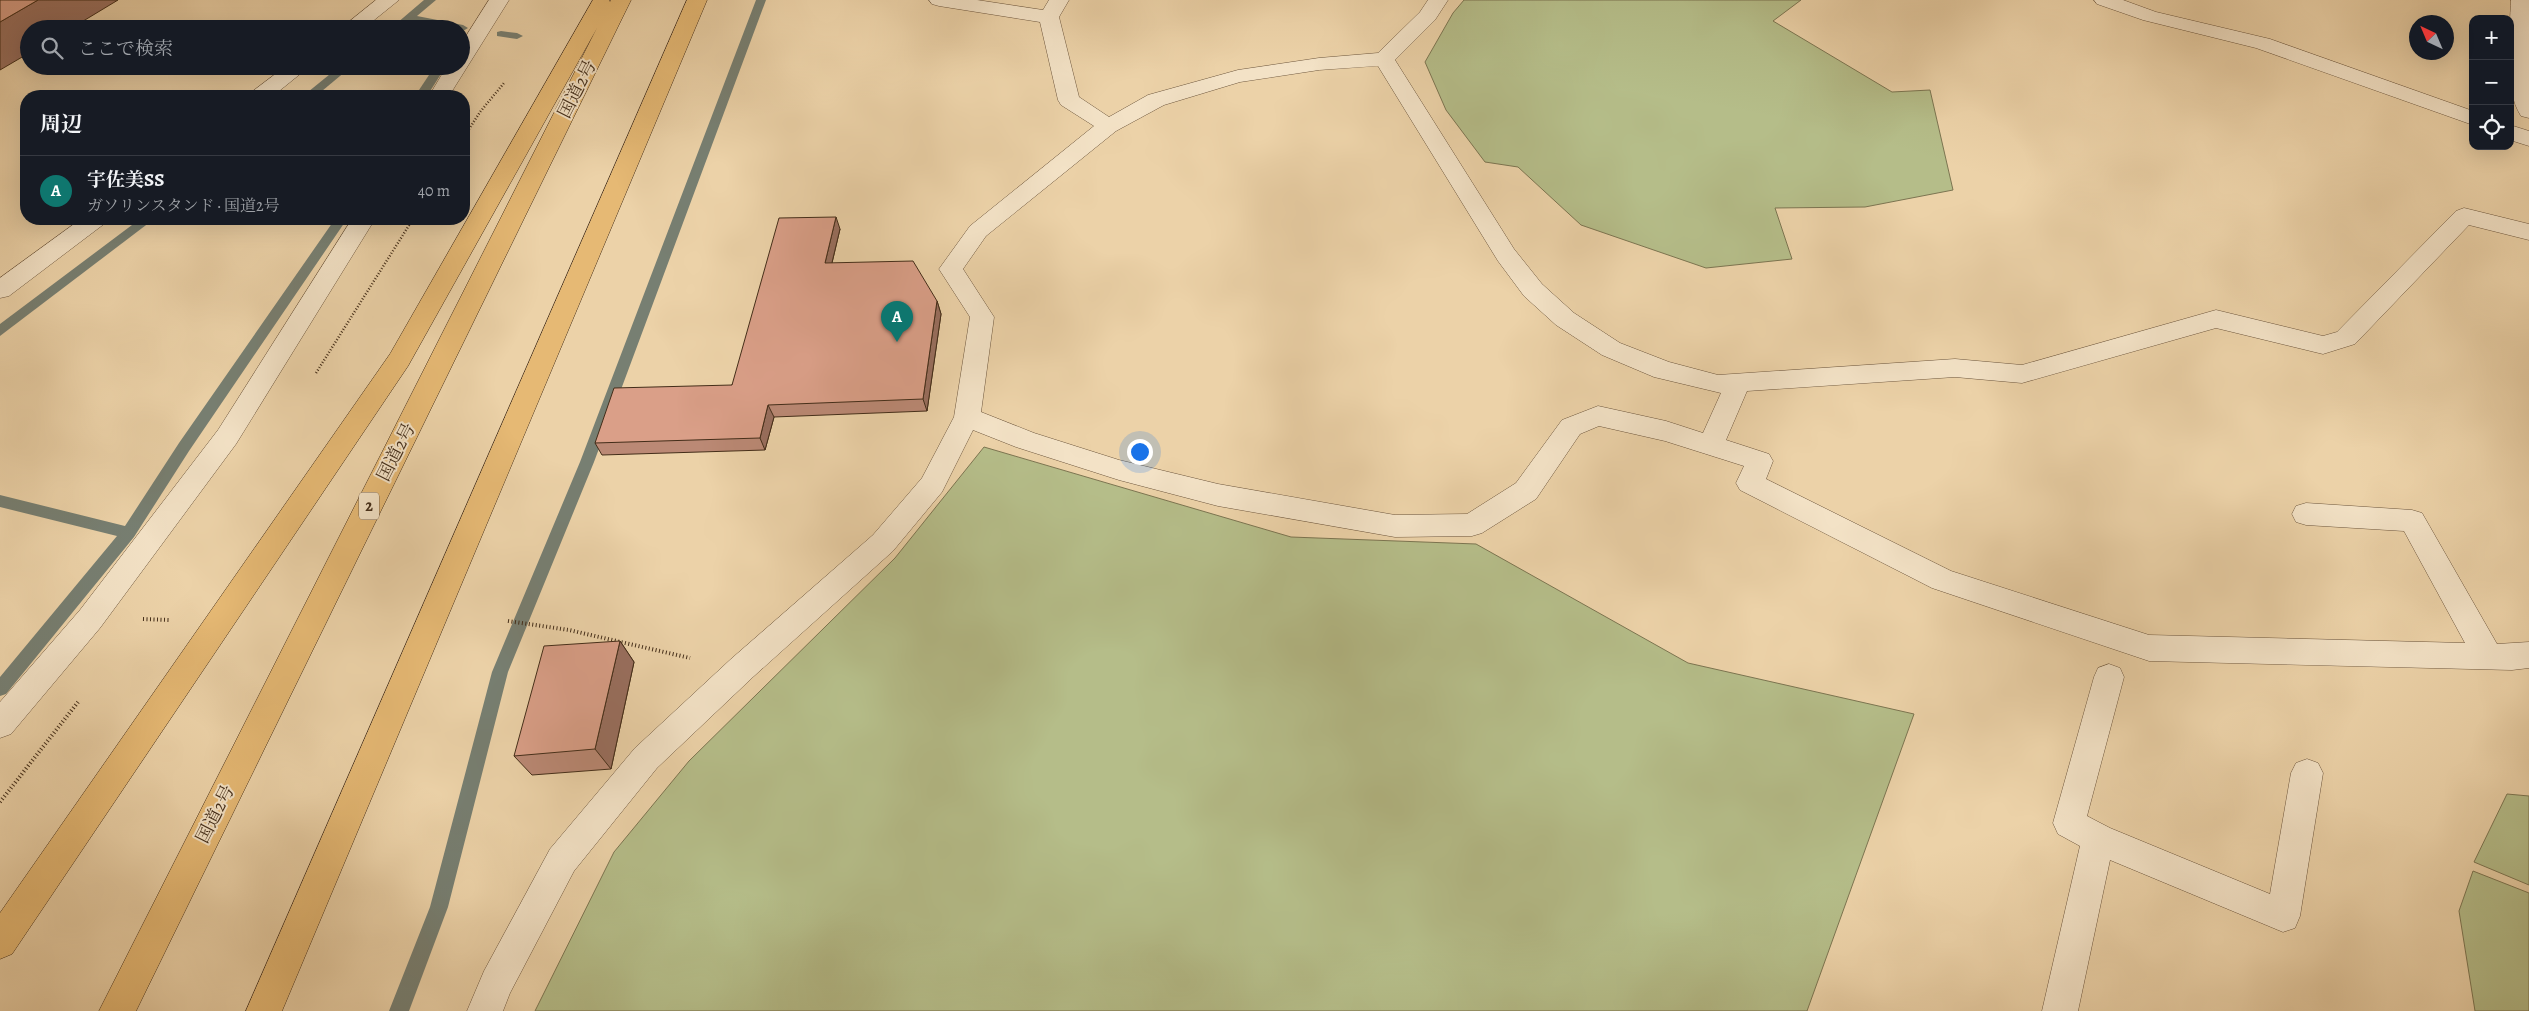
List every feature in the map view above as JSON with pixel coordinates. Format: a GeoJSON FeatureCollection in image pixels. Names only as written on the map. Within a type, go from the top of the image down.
{"type":"FeatureCollection","features":[{"type":"Feature","properties":{"kind":"highway"},"geometry":{"type":"LineString","coordinates":[[0,942],[399,360],[602,0]]}},
{"type":"Feature","properties":{"kind":"highway","name":"国道2号"},"geometry":{"type":"LineString","coordinates":[[117,1011],[622,0]]}},
{"type":"Feature","properties":{"kind":"highway"},"geometry":{"type":"LineString","coordinates":[[264,1011],[697,0]]}},
{"type":"Feature","properties":{"kind":"street"},"geometry":{"type":"LineString","coordinates":[[362,20],[389,0]]}},
{"type":"Feature","properties":{"kind":"street"},"geometry":{"type":"LineString","coordinates":[[470,47],[499,0]]}},
{"type":"Feature","properties":{"kind":"street"},"geometry":{"type":"LineString","coordinates":[[939,0],[1054,8],[1069,100],[1108,126]]}},
{"type":"Feature","properties":{"kind":"street"},"geometry":{"type":"LineString","coordinates":[[485,1011],[496,983],[562,860],[646,758],[742,668],[883,543],[932,485],[967,417],[982,317],[951,269],[978,231],[1108,126],[1156,100],[1238,76],[1319,64],[1384,59],[1428,16],[1438,0]]}},
{"type":"Feature","properties":{"kind":"street"},"geometry":{"type":"LineString","coordinates":[[2104,0],[2150,16],[2263,43],[2469,117]]}},
{"type":"Feature","properties":{"kind":"street"},"geometry":{"type":"LineString","coordinates":[[2520,0],[2518,70],[2529,111]]}},
{"type":"Feature","properties":{"kind":"street"},"geometry":{"type":"LineString","coordinates":[[1384,59],[1506,255],[1533,290],[1565,320],[1611,349],[1663,370],[1718,384],[1955,368],[2022,374],[2216,319],[2323,345],[2346,338],[2464,216],[2529,232]]}},
{"type":"Feature","properties":{"kind":"street"},"geometry":{"type":"LineString","coordinates":[[268,90],[288,75]]}},
{"type":"Feature","properties":{"kind":"street"},"geometry":{"type":"LineString","coordinates":[[443,90],[452,75]]}},
{"type":"Feature","properties":{"kind":"street"},"geometry":{"type":"LineString","coordinates":[[2514,133],[2529,138]]}},
{"type":"Feature","properties":{"kind":"street"},"geometry":{"type":"LineString","coordinates":[[0,290],[88,225]]}},
{"type":"Feature","properties":{"kind":"street"},"geometry":{"type":"LineString","coordinates":[[0,724],[90,619],[227,437],[359,225]]}},
{"type":"Feature","properties":{"kind":"street"},"geometry":{"type":"LineString","coordinates":[[1711,445],[1738,383]]}},
{"type":"Feature","properties":{"kind":"street"},"geometry":{"type":"LineString","coordinates":[[967,417],[1025,440],[1119,470],[1218,495],[1395,526],[1472,525],[1526,491],[1571,426],[1598,416],[1666,431],[1760,461],[1750,482],[1942,580],[2149,648],[2488,656],[2529,655]]}},
{"type":"Feature","properties":{"kind":"street"},"geometry":{"type":"LineString","coordinates":[[2306,514],[2412,521],[2488,656]]}},
{"type":"Feature","properties":{"kind":"street"},"geometry":{"type":"LineString","coordinates":[[2109,678],[2069,823],[2098,839],[2283,916],[2307,774]]}},
{"type":"Feature","properties":{"kind":"street"},"geometry":{"type":"LineString","coordinates":[[2060,1011],[2098,839]]}},
{"type":"Feature","properties":{"kind":"path"},"geometry":{"type":"LineString","coordinates":[[470,128],[480,112],[504,83]]}},
{"type":"Feature","properties":{"kind":"path"},"geometry":{"type":"LineString","coordinates":[[142,619],[177,620]]}},
{"type":"Feature","properties":{"kind":"path"},"geometry":{"type":"LineString","coordinates":[[508,621],[539,625],[742,668]]}},
{"type":"Feature","properties":{"kind":"green space"},"geometry":{"type":"Polygon","coordinates":[[[1464,0],[1801,0],[1773,21],[1892,92],[1930,90],[1953,190],[1865,207],[1775,208],[1792,259],[1706,268],[1581,225],[1518,167],[1485,162],[1446,110],[1425,62],[1453,13],[1464,0]]]}},
{"type":"Feature","properties":{"kind":"green space"},"geometry":{"type":"Polygon","coordinates":[[[984,447],[1291,537],[1476,544],[1688,663],[1914,714],[1807,1011],[535,1011],[614,852],[689,761],[895,558],[984,447]]]}},
{"type":"Feature","properties":{"kind":"green space"},"geometry":{"type":"Polygon","coordinates":[[[2507,794],[2529,796],[2529,885],[2474,862],[2507,794]]]}},
{"type":"Feature","properties":{"kind":"green space"},"geometry":{"type":"Polygon","coordinates":[[[2473,871],[2529,893],[2529,1011],[2475,1011],[2459,911],[2473,871]]]}},
{"type":"Feature","properties":{"kind":"building"},"geometry":{"type":"Polygon","coordinates":[[[0,0],[38,0],[0,22],[0,0]]]}},
{"type":"Feature","properties":{"kind":"building"},"geometry":{"type":"Polygon","coordinates":[[[836,217],[825,263],[913,261],[937,301],[923,399],[768,405],[760,438],[595,443],[614,388],[732,385],[779,218],[836,217]]]}},
{"type":"Feature","properties":{"kind":"building"},"geometry":{"type":"Polygon","coordinates":[[[620,641],[595,749],[514,756],[544,646],[620,641]]]}},
{"type":"Feature","properties":{"kind":"waterway"},"geometry":{"type":"LineString","coordinates":[[406,20],[431,0]]}},
{"type":"Feature","properties":{"kind":"waterway"},"geometry":{"type":"LineString","coordinates":[[399,1011],[439,907],[500,672],[587,462],[761,0]]}},
{"type":"Feature","properties":{"kind":"waterway"},"geometry":{"type":"LineString","coordinates":[[409,18],[420,20]]}},
{"type":"Feature","properties":{"kind":"waterway"},"geometry":{"type":"LineString","coordinates":[[501,34],[517,36]]}},
{"type":"Feature","properties":{"kind":"waterway"},"geometry":{"type":"LineString","coordinates":[[317,90],[336,75]]}},
{"type":"Feature","properties":{"kind":"waterway"},"geometry":{"type":"LineString","coordinates":[[425,90],[435,75]]}},
{"type":"Feature","properties":{"kind":"waterway"},"geometry":{"type":"LineString","coordinates":[[0,331],[140,225]]}},
{"type":"Feature","properties":{"kind":"waterway"},"geometry":{"type":"LineString","coordinates":[[129,533],[184,447],[337,225]]}},
{"type":"Feature","properties":{"kind":"waterway"},"geometry":{"type":"LineString","coordinates":[[0,501],[129,533]]}},
{"type":"Feature","properties":{"kind":"waterway"},"geometry":{"type":"LineString","coordinates":[[0,689],[129,533]]}},
{"type":"Feature","properties":{"kind":"place","name":"宇佐美SS"},"geometry":{"type":"Point","coordinates":[897,342]}}]}
